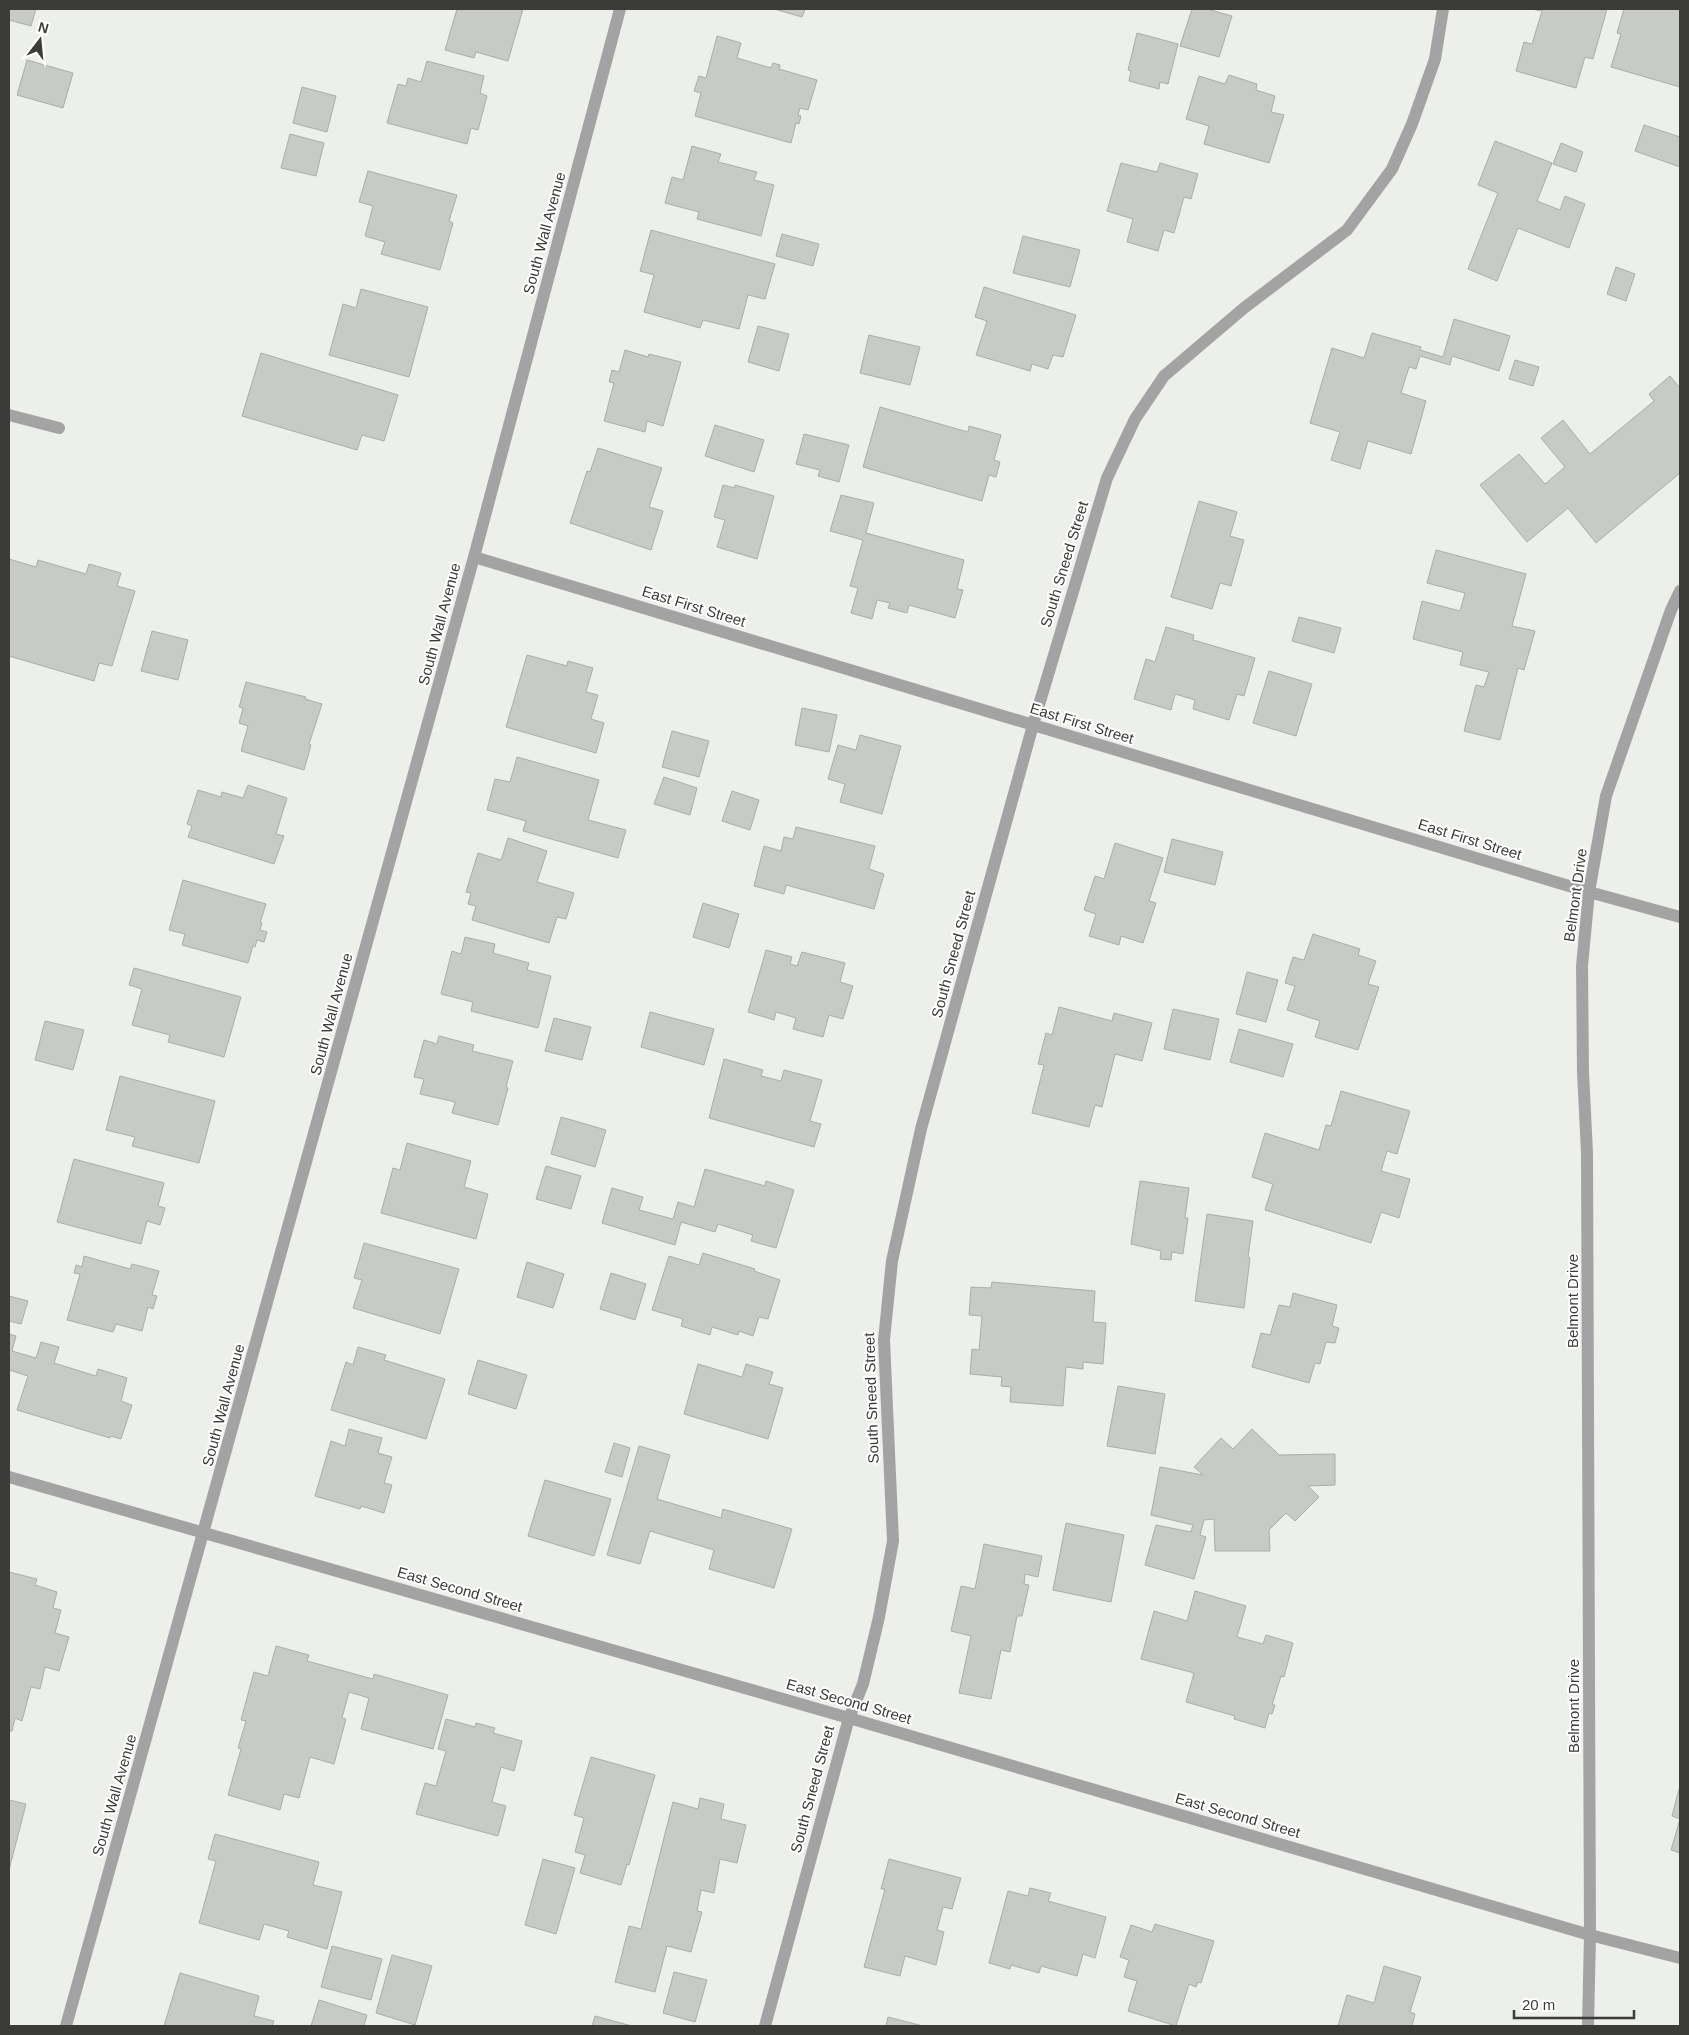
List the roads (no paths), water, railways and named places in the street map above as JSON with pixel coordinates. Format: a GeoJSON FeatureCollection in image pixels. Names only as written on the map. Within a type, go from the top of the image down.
{"type":"FeatureCollection","features":[{"type":"Feature","properties":{"kind":"street","name":"South Wall Avenue"},"geometry":{"type":"LineString","coordinates":[[66,2026],[205,1532],[474,557],[620,9]]}},
{"type":"Feature","properties":{"kind":"street","name":"South Sneed Street"},"geometry":{"type":"LineString","coordinates":[[765,2026],[849,1718],[862,1684],[879,1617],[893,1542],[884,1340],[892,1262],[921,1129],[1033,725],[1107,478],[1135,419],[1164,376],[1244,308],[1347,230],[1392,169],[1412,124],[1435,59],[1443,9]]}},
{"type":"Feature","properties":{"kind":"street"},"geometry":{"type":"LineString","coordinates":[[9,415],[59,428]]}},
{"type":"Feature","properties":{"kind":"street","name":"East First Street"},"geometry":{"type":"LineString","coordinates":[[474,557],[1589,892],[1680,917]]}},
{"type":"Feature","properties":{"kind":"street","name":"Belmont Drive"},"geometry":{"type":"LineString","coordinates":[[1588,2026],[1590,1935],[1588,1154],[1583,1072],[1582,966],[1589,892],[1606,796],[1671,610],[1680,591]]}},
{"type":"Feature","properties":{"kind":"street","name":"East Second Street"},"geometry":{"type":"LineString","coordinates":[[9,1477],[849,1718],[1590,1935],[1680,1958]]}}]}
